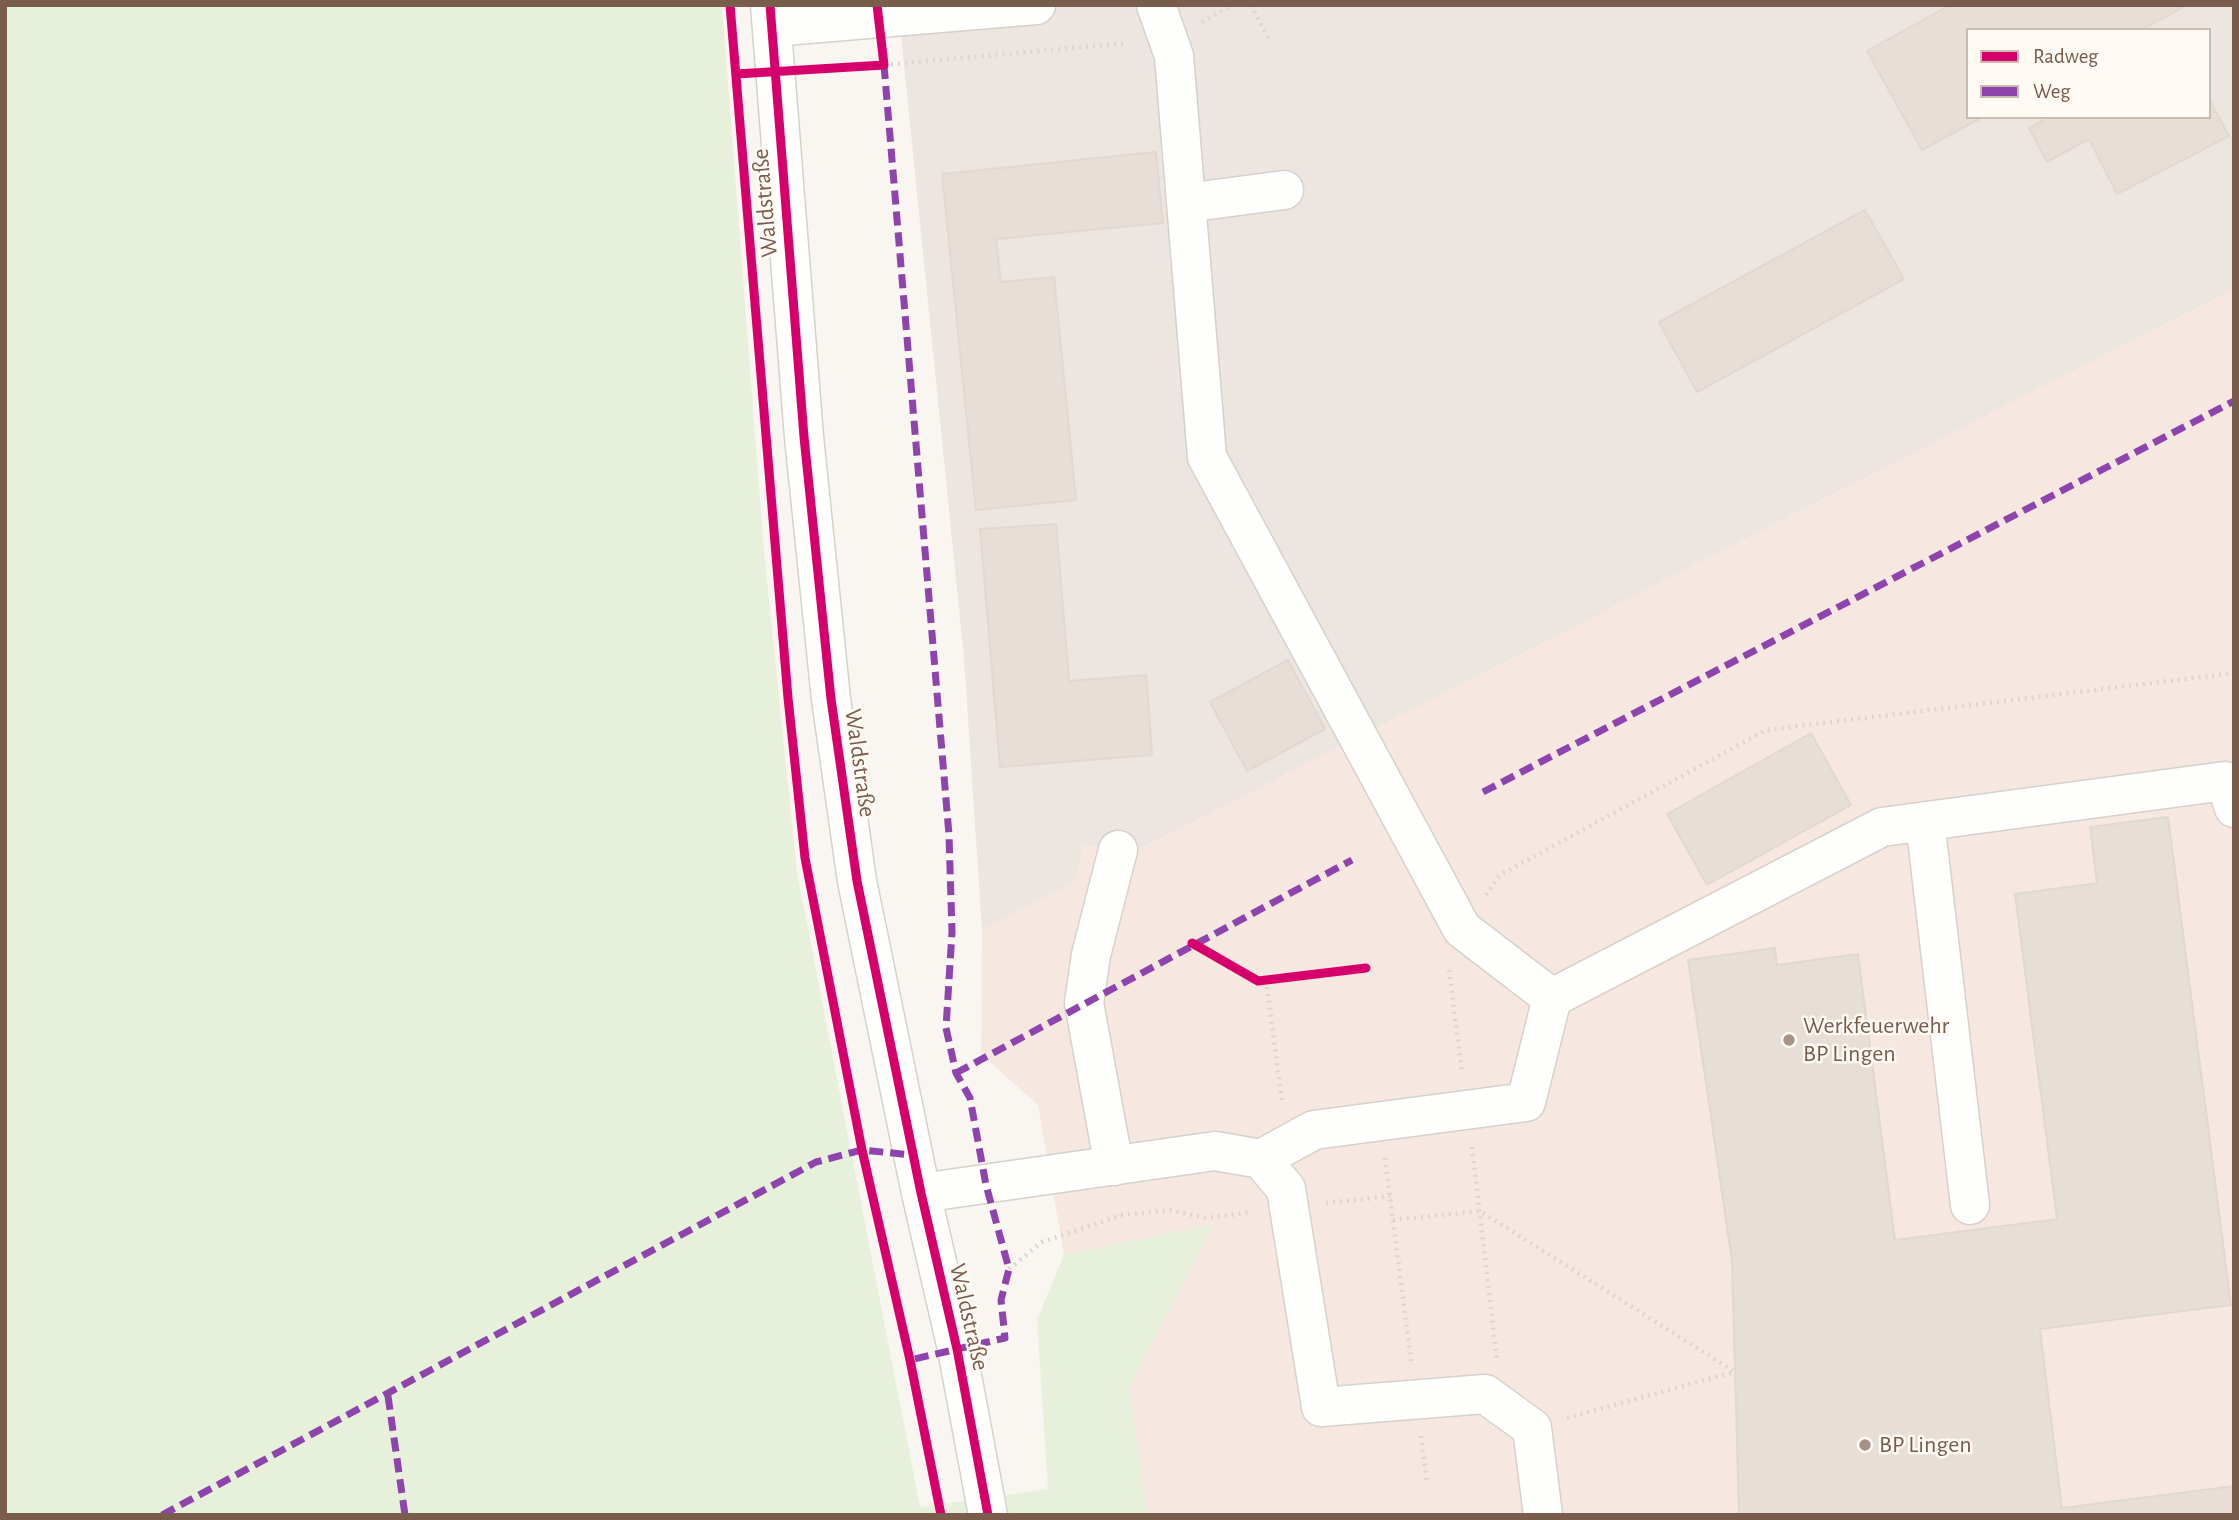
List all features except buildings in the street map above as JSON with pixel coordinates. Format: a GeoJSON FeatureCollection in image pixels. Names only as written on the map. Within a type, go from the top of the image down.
{"type":"FeatureCollection","features":[{"type":"Feature","properties":{"kind":"street"},"geometry":{"type":"LineString","coordinates":[[771,16],[1036,5]]}},
{"type":"Feature","properties":{"kind":"street","name":"Waldstraße"},"geometry":{"type":"LineString","coordinates":[[771,16],[803,423],[831,699],[857,881],[920,1193],[957,1349],[988,1515]]}},
{"type":"Feature","properties":{"kind":"street"},"geometry":{"type":"LineString","coordinates":[[1163,22],[1174,56],[1207,457],[1462,929],[1552,998]]}},
{"type":"Feature","properties":{"kind":"street"},"geometry":{"type":"LineString","coordinates":[[1186,203],[1284,190]]}},
{"type":"Feature","properties":{"kind":"street"},"geometry":{"type":"LineString","coordinates":[[920,1193],[1215,1152],[1261,1158],[1314,1129],[1526,1102],[1552,998],[1882,827],[2231,789]]}},
{"type":"Feature","properties":{"kind":"street"},"geometry":{"type":"LineString","coordinates":[[1925,821],[1970,1205]]}},
{"type":"Feature","properties":{"kind":"street"},"geometry":{"type":"LineString","coordinates":[[1114,1166],[1084,1003],[1091,955],[1118,850]]}},
{"type":"Feature","properties":{"kind":"street"},"geometry":{"type":"LineString","coordinates":[[1261,1158],[1286,1189],[1321,1407],[1485,1394],[1532,1428],[1543,1515]]}},
{"type":"Feature","properties":{"kind":"path"},"geometry":{"type":"LineString","coordinates":[[884,65],[1163,22],[1232,5]]}},
{"type":"Feature","properties":{"kind":"path"},"geometry":{"type":"LineString","coordinates":[[1251,5],[1270,41]]}},
{"type":"Feature","properties":{"kind":"path"},"geometry":{"type":"LineString","coordinates":[[1279,978],[1262,981],[1282,1101],[1295,1099]]}},
{"type":"Feature","properties":{"kind":"path"},"geometry":{"type":"LineString","coordinates":[[1381,1121],[1427,1484]]}},
{"type":"Feature","properties":{"kind":"path"},"geometry":{"type":"LineString","coordinates":[[1009,1269],[1042,1242],[1122,1215],[1170,1210],[1206,1219],[1390,1196]]}},
{"type":"Feature","properties":{"kind":"path"},"geometry":{"type":"LineString","coordinates":[[1393,1220],[1480,1211],[1735,1372],[1532,1428]]}},
{"type":"Feature","properties":{"kind":"shaded area"},"geometry":{"type":"Polygon","coordinates":[[[898,5],[2234,5],[2234,289],[1134,852],[1083,845],[1075,882],[982,930],[964,658],[898,5]]]}},
{"type":"Feature","properties":{"kind":"shaded area"},"geometry":{"type":"Polygon","coordinates":[[[2234,289],[2234,1515],[1147,1515],[1129,1387],[1213,1224],[1064,1255],[1038,1105],[981,1054],[982,930],[1075,882],[1083,845],[1134,852],[2234,289]]]}},
{"type":"Feature","properties":{"kind":"green space"},"geometry":{"type":"Polygon","coordinates":[[[5,5],[722,5],[764,551],[797,872],[920,1507],[1048,1489],[1037,1320],[1064,1255],[1213,1224],[1129,1387],[1147,1515],[5,1515],[5,5]]]}},
{"type":"Feature","properties":{"kind":"marked path"},"geometry":{"type":"LineString","coordinates":[[884,65],[949,835],[952,932],[946,1028],[956,1073],[970,1098],[986,1185],[1009,1269],[1001,1300],[1005,1338],[910,1360]]}},
{"type":"Feature","properties":{"kind":"marked path"},"geometry":{"type":"LineString","coordinates":[[1483,792],[2234,401]]}},
{"type":"Feature","properties":{"kind":"marked path"},"geometry":{"type":"LineString","coordinates":[[956,1073],[1352,860]]}},
{"type":"Feature","properties":{"kind":"marked path"},"geometry":{"type":"LineString","coordinates":[[162,1515],[816,1162],[862,1150],[912,1155]]}},
{"type":"Feature","properties":{"kind":"marked path"},"geometry":{"type":"LineString","coordinates":[[388,1396],[405,1515]]}},
{"type":"Feature","properties":{"kind":"cycle path"},"geometry":{"type":"LineString","coordinates":[[730,5],[788,698],[805,858],[862,1150],[910,1360],[941,1515]]}},
{"type":"Feature","properties":{"kind":"cycle path"},"geometry":{"type":"LineString","coordinates":[[770,5],[804,437],[831,699],[857,881],[921,1193],[957,1349],[988,1515]]}},
{"type":"Feature","properties":{"kind":"cycle path"},"geometry":{"type":"LineString","coordinates":[[736,74],[884,65],[877,5]]}},
{"type":"Feature","properties":{"kind":"cycle path"},"geometry":{"type":"LineString","coordinates":[[1192,943],[1258,981],[1366,968]]}},
{"type":"Feature","properties":{"kind":"place","name":"Werkfeuerwehr BP Lingen"},"geometry":{"type":"Point","coordinates":[1789,1040]}},
{"type":"Feature","properties":{"kind":"place","name":"BP Lingen"},"geometry":{"type":"Point","coordinates":[1865,1445]}}]}
